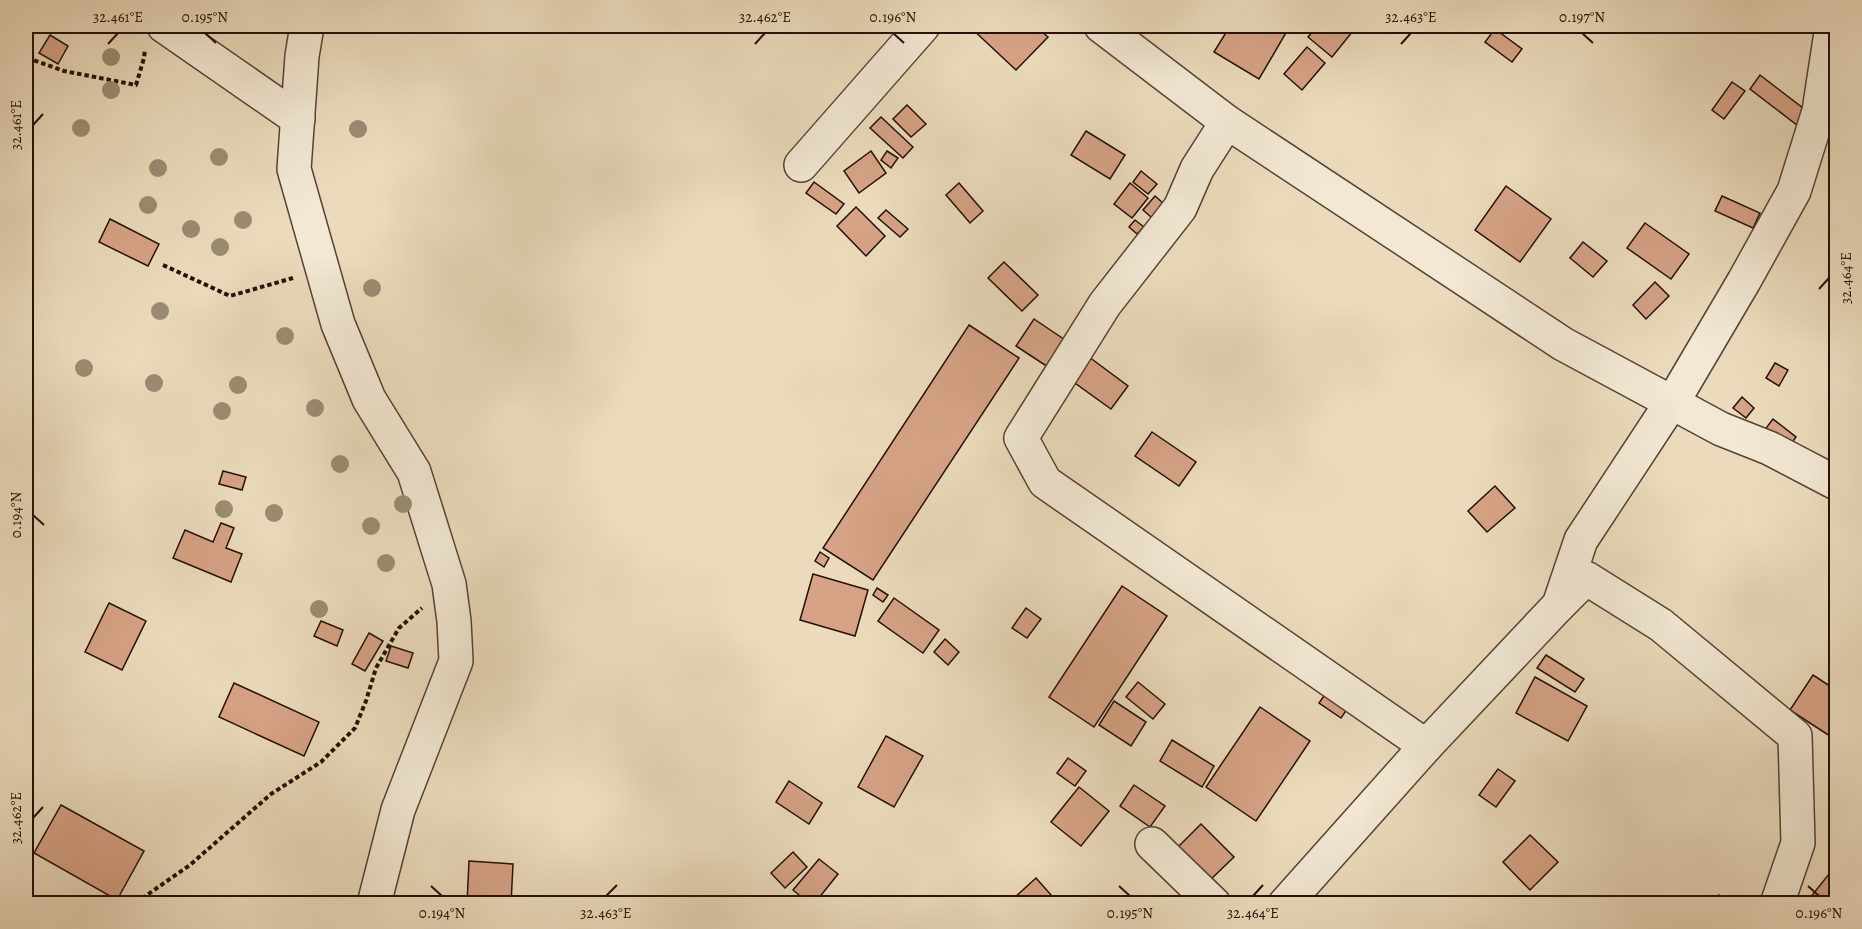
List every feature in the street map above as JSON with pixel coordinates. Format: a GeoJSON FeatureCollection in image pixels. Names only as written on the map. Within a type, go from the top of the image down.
{"type":"FeatureCollection","features":[{"type":"Feature","properties":{"kind":"street"},"geometry":{"type":"LineString","coordinates":[[307,26],[302,56],[294,169],[338,324],[369,399],[414,472],[449,584],[456,661],[398,810],[374,903]]}},
{"type":"Feature","properties":{"kind":"street"},"geometry":{"type":"LineString","coordinates":[[801,165],[923,26]]}},
{"type":"Feature","properties":{"kind":"street"},"geometry":{"type":"LineString","coordinates":[[1101,26],[1227,122],[1563,344],[1673,401],[1721,429],[1769,448],[1836,483]]}},
{"type":"Feature","properties":{"kind":"street"},"geometry":{"type":"LineString","coordinates":[[1559,605],[1581,540],[1673,401],[1794,191],[1819,111],[1832,26]]}},
{"type":"Feature","properties":{"kind":"street"},"geometry":{"type":"LineString","coordinates":[[154,36],[298,120]]}},
{"type":"Feature","properties":{"kind":"street"},"geometry":{"type":"LineString","coordinates":[[1227,122],[1197,169],[1180,208],[1105,304],[1021,438],[1045,482],[1426,746]]}},
{"type":"Feature","properties":{"kind":"street"},"geometry":{"type":"LineString","coordinates":[[1285,903],[1426,746],[1586,579],[1661,626],[1795,736],[1798,843],[1777,903]]}},
{"type":"Feature","properties":{"kind":"street"},"geometry":{"type":"LineString","coordinates":[[1152,844],[1214,903]]}},
{"type":"Feature","properties":{"kind":"path"},"geometry":{"type":"LineString","coordinates":[[27,58],[64,71],[135,85],[154,36]]}},
{"type":"Feature","properties":{"kind":"path"},"geometry":{"type":"LineString","coordinates":[[163,265],[230,296],[324,269]]}},
{"type":"Feature","properties":{"kind":"path"},"geometry":{"type":"LineString","coordinates":[[137,903],[190,865],[271,794],[321,762],[354,728],[366,701],[376,668],[399,628],[449,584]]}},
{"type":"Feature","properties":{"kind":"building"},"geometry":{"type":"Polygon","coordinates":[[[1035,26],[1048,37],[1016,70],[970,27],[1035,26]]]}},
{"type":"Feature","properties":{"kind":"building"},"geometry":{"type":"Polygon","coordinates":[[[1230,26],[1279,26],[1287,31],[1259,79],[1214,52],[1230,26]]]}},
{"type":"Feature","properties":{"kind":"building"},"geometry":{"type":"Polygon","coordinates":[[[1318,26],[1357,26],[1332,57],[1308,37],[1318,26]]]}},
{"type":"Feature","properties":{"kind":"building"},"geometry":{"type":"Polygon","coordinates":[[[1495,29],[1522,49],[1512,62],[1485,42],[1495,29]]]}},
{"type":"Feature","properties":{"kind":"building"},"geometry":{"type":"Polygon","coordinates":[[[50,35],[68,46],[58,64],[39,53],[50,35]]]}},
{"type":"Feature","properties":{"kind":"building"},"geometry":{"type":"Polygon","coordinates":[[[1307,47],[1325,63],[1302,90],[1284,74],[1307,47]]]}},
{"type":"Feature","properties":{"kind":"building"},"geometry":{"type":"Polygon","coordinates":[[[1760,75],[1812,115],[1802,129],[1750,89],[1760,75]]]}},
{"type":"Feature","properties":{"kind":"building"},"geometry":{"type":"Polygon","coordinates":[[[1732,82],[1745,91],[1724,119],[1712,110],[1732,82]]]}},
{"type":"Feature","properties":{"kind":"building"},"geometry":{"type":"Polygon","coordinates":[[[907,105],[926,124],[911,137],[893,119],[907,105]]]}},
{"type":"Feature","properties":{"kind":"building"},"geometry":{"type":"Polygon","coordinates":[[[881,117],[913,147],[903,158],[870,128],[881,117]]]}},
{"type":"Feature","properties":{"kind":"building"},"geometry":{"type":"Polygon","coordinates":[[[1086,131],[1125,155],[1110,179],[1071,155],[1086,131]]]}},
{"type":"Feature","properties":{"kind":"building"},"geometry":{"type":"Polygon","coordinates":[[[871,151],[886,173],[859,193],[844,171],[871,151]]]}},
{"type":"Feature","properties":{"kind":"building"},"geometry":{"type":"Polygon","coordinates":[[[887,151],[898,158],[891,168],[881,160],[887,151]]]}},
{"type":"Feature","properties":{"kind":"building"},"geometry":{"type":"Polygon","coordinates":[[[1141,171],[1157,184],[1148,194],[1133,182],[1141,171]]]}},
{"type":"Feature","properties":{"kind":"building"},"geometry":{"type":"Polygon","coordinates":[[[814,182],[844,204],[836,214],[806,193],[814,182]]]}},
{"type":"Feature","properties":{"kind":"building"},"geometry":{"type":"Polygon","coordinates":[[[959,183],[983,211],[970,223],[946,195],[959,183]]]}},
{"type":"Feature","properties":{"kind":"building"},"geometry":{"type":"Polygon","coordinates":[[[1130,183],[1148,198],[1132,218],[1114,204],[1130,183]]]}},
{"type":"Feature","properties":{"kind":"building"},"geometry":{"type":"Polygon","coordinates":[[[1506,186],[1551,219],[1520,262],[1475,230],[1506,186]]]}},
{"type":"Feature","properties":{"kind":"building"},"geometry":{"type":"Polygon","coordinates":[[[1155,196],[1172,211],[1160,225],[1143,210],[1155,196]]]}},
{"type":"Feature","properties":{"kind":"building"},"geometry":{"type":"Polygon","coordinates":[[[1722,196],[1760,213],[1753,228],[1715,211],[1722,196]]]}},
{"type":"Feature","properties":{"kind":"building"},"geometry":{"type":"Polygon","coordinates":[[[856,207],[885,236],[866,256],[837,226],[856,207]]]}},
{"type":"Feature","properties":{"kind":"building"},"geometry":{"type":"Polygon","coordinates":[[[886,210],[908,229],[900,237],[878,218],[886,210]]]}},
{"type":"Feature","properties":{"kind":"building"},"geometry":{"type":"Polygon","coordinates":[[[110,219],[159,244],[148,266],[99,242],[110,219]]]}},
{"type":"Feature","properties":{"kind":"building"},"geometry":{"type":"Polygon","coordinates":[[[1135,220],[1144,227],[1137,234],[1129,227],[1135,220]]]}},
{"type":"Feature","properties":{"kind":"building"},"geometry":{"type":"Polygon","coordinates":[[[1645,223],[1689,254],[1671,279],[1627,248],[1645,223]]]}},
{"type":"Feature","properties":{"kind":"building"},"geometry":{"type":"Polygon","coordinates":[[[1583,242],[1607,261],[1593,277],[1570,258],[1583,242]]]}},
{"type":"Feature","properties":{"kind":"building"},"geometry":{"type":"Polygon","coordinates":[[[1004,262],[1038,295],[1022,311],[988,278],[1004,262]]]}},
{"type":"Feature","properties":{"kind":"building"},"geometry":{"type":"Polygon","coordinates":[[[1655,282],[1669,296],[1646,319],[1633,305],[1655,282]]]}},
{"type":"Feature","properties":{"kind":"building"},"geometry":{"type":"Polygon","coordinates":[[[1034,319],[1074,346],[1057,373],[1016,346],[1034,319]]]}},
{"type":"Feature","properties":{"kind":"building"},"geometry":{"type":"Polygon","coordinates":[[[969,325],[1019,358],[873,580],[823,548],[969,325]]]}},
{"type":"Feature","properties":{"kind":"building"},"geometry":{"type":"Polygon","coordinates":[[[1085,354],[1128,386],[1111,409],[1068,378],[1085,354]]]}},
{"type":"Feature","properties":{"kind":"building"},"geometry":{"type":"Polygon","coordinates":[[[1775,363],[1788,370],[1779,386],[1766,378],[1775,363]]]}},
{"type":"Feature","properties":{"kind":"building"},"geometry":{"type":"Polygon","coordinates":[[[1742,397],[1754,408],[1746,418],[1733,408],[1742,397]]]}},
{"type":"Feature","properties":{"kind":"building"},"geometry":{"type":"Polygon","coordinates":[[[1773,419],[1796,437],[1784,454],[1760,436],[1773,419]]]}},
{"type":"Feature","properties":{"kind":"building"},"geometry":{"type":"Polygon","coordinates":[[[1152,432],[1196,462],[1179,486],[1135,456],[1152,432]]]}},
{"type":"Feature","properties":{"kind":"building"},"geometry":{"type":"Polygon","coordinates":[[[223,471],[246,477],[242,490],[219,484],[223,471]]]}},
{"type":"Feature","properties":{"kind":"building"},"geometry":{"type":"Polygon","coordinates":[[[1495,486],[1515,508],[1487,532],[1468,511],[1495,486]]]}},
{"type":"Feature","properties":{"kind":"building"},"geometry":{"type":"Polygon","coordinates":[[[221,523],[234,528],[226,548],[242,554],[231,582],[173,558],[185,530],[213,542],[221,523]]]}},
{"type":"Feature","properties":{"kind":"building"},"geometry":{"type":"Polygon","coordinates":[[[820,552],[829,558],[824,567],[815,561],[820,552]]]}},
{"type":"Feature","properties":{"kind":"building"},"geometry":{"type":"Polygon","coordinates":[[[813,574],[868,590],[855,636],[800,620],[813,574]]]}},
{"type":"Feature","properties":{"kind":"building"},"geometry":{"type":"Polygon","coordinates":[[[1122,586],[1167,616],[1094,727],[1049,697],[1122,586]]]}},
{"type":"Feature","properties":{"kind":"building"},"geometry":{"type":"Polygon","coordinates":[[[877,588],[888,595],[883,602],[873,595],[877,588]]]}},
{"type":"Feature","properties":{"kind":"building"},"geometry":{"type":"Polygon","coordinates":[[[894,598],[939,630],[923,653],[878,621],[894,598]]]}},
{"type":"Feature","properties":{"kind":"building"},"geometry":{"type":"Polygon","coordinates":[[[109,603],[146,621],[122,670],[85,652],[109,603]]]}},
{"type":"Feature","properties":{"kind":"building"},"geometry":{"type":"Polygon","coordinates":[[[1026,608],[1041,619],[1027,638],[1012,628],[1026,608]]]}},
{"type":"Feature","properties":{"kind":"building"},"geometry":{"type":"Polygon","coordinates":[[[321,621],[343,630],[337,646],[314,636],[321,621]]]}},
{"type":"Feature","properties":{"kind":"building"},"geometry":{"type":"Polygon","coordinates":[[[369,633],[383,641],[365,671],[352,664],[369,633]]]}},
{"type":"Feature","properties":{"kind":"building"},"geometry":{"type":"Polygon","coordinates":[[[945,639],[959,652],[948,665],[934,652],[945,639]]]}},
{"type":"Feature","properties":{"kind":"building"},"geometry":{"type":"Polygon","coordinates":[[[391,646],[413,653],[408,668],[386,661],[391,646]]]}},
{"type":"Feature","properties":{"kind":"building"},"geometry":{"type":"Polygon","coordinates":[[[1546,655],[1584,679],[1575,692],[1537,668],[1546,655]]]}},
{"type":"Feature","properties":{"kind":"building"},"geometry":{"type":"Polygon","coordinates":[[[1813,675],[1836,690],[1836,740],[1790,710],[1813,675]]]}},
{"type":"Feature","properties":{"kind":"building"},"geometry":{"type":"Polygon","coordinates":[[[1535,677],[1587,706],[1568,741],[1516,713],[1535,677]]]}},
{"type":"Feature","properties":{"kind":"building"},"geometry":{"type":"Polygon","coordinates":[[[1138,682],[1165,704],[1153,719],[1126,697],[1138,682]]]}},
{"type":"Feature","properties":{"kind":"building"},"geometry":{"type":"Polygon","coordinates":[[[234,683],[319,722],[304,756],[219,717],[234,683]]]}},
{"type":"Feature","properties":{"kind":"building"},"geometry":{"type":"Polygon","coordinates":[[[1330,687],[1352,702],[1341,718],[1319,703],[1330,687]]]}},
{"type":"Feature","properties":{"kind":"building"},"geometry":{"type":"Polygon","coordinates":[[[1114,701],[1146,722],[1131,746],[1099,725],[1114,701]]]}},
{"type":"Feature","properties":{"kind":"building"},"geometry":{"type":"Polygon","coordinates":[[[1260,707],[1310,741],[1256,821],[1206,787],[1260,707]]]}},
{"type":"Feature","properties":{"kind":"building"},"geometry":{"type":"Polygon","coordinates":[[[886,736],[923,756],[894,807],[858,787],[886,736]]]}},
{"type":"Feature","properties":{"kind":"building"},"geometry":{"type":"Polygon","coordinates":[[[1172,740],[1214,766],[1202,787],[1160,761],[1172,740]]]}},
{"type":"Feature","properties":{"kind":"building"},"geometry":{"type":"Polygon","coordinates":[[[1068,758],[1086,771],[1075,786],[1057,773],[1068,758]]]}},
{"type":"Feature","properties":{"kind":"building"},"geometry":{"type":"Polygon","coordinates":[[[1498,769],[1515,781],[1496,807],[1479,795],[1498,769]]]}},
{"type":"Feature","properties":{"kind":"building"},"geometry":{"type":"Polygon","coordinates":[[[789,781],[822,803],[809,824],[776,802],[789,781]]]}},
{"type":"Feature","properties":{"kind":"building"},"geometry":{"type":"Polygon","coordinates":[[[1134,785],[1165,806],[1150,827],[1120,806],[1134,785]]]}},
{"type":"Feature","properties":{"kind":"building"},"geometry":{"type":"Polygon","coordinates":[[[1079,787],[1109,811],[1081,846],[1051,822],[1079,787]]]}},
{"type":"Feature","properties":{"kind":"building"},"geometry":{"type":"Polygon","coordinates":[[[61,805],[144,851],[117,900],[34,853],[61,805]]]}},
{"type":"Feature","properties":{"kind":"building"},"geometry":{"type":"Polygon","coordinates":[[[1201,824],[1234,857],[1207,883],[1175,850],[1201,824]]]}},
{"type":"Feature","properties":{"kind":"building"},"geometry":{"type":"Polygon","coordinates":[[[1530,835],[1558,862],[1530,890],[1503,862],[1530,835]]]}},
{"type":"Feature","properties":{"kind":"building"},"geometry":{"type":"Polygon","coordinates":[[[793,852],[807,867],[785,888],[771,873],[793,852]]]}},
{"type":"Feature","properties":{"kind":"building"},"geometry":{"type":"Polygon","coordinates":[[[819,859],[838,874],[814,904],[810,904],[793,890],[819,859]]]}},
{"type":"Feature","properties":{"kind":"building"},"geometry":{"type":"Polygon","coordinates":[[[469,861],[513,864],[511,904],[467,904],[469,861]]]}},
{"type":"Feature","properties":{"kind":"building"},"geometry":{"type":"Polygon","coordinates":[[[1829,874],[1836,881],[1836,904],[1805,904],[1829,874]]]}},
{"type":"Feature","properties":{"kind":"building"},"geometry":{"type":"Polygon","coordinates":[[[1036,878],[1059,904],[1019,904],[1014,898],[1036,878]]]}},
{"type":"Feature","properties":{"kind":"building"},"geometry":{"type":"Polygon","coordinates":[[[1719,895],[1728,904],[1712,904],[1719,895]]]}},
{"type":"Feature","properties":{"kind":"building"},"geometry":{"type":"Polygon","coordinates":[[[1641,896],[1651,904],[1635,904],[1641,896]]]}}]}
